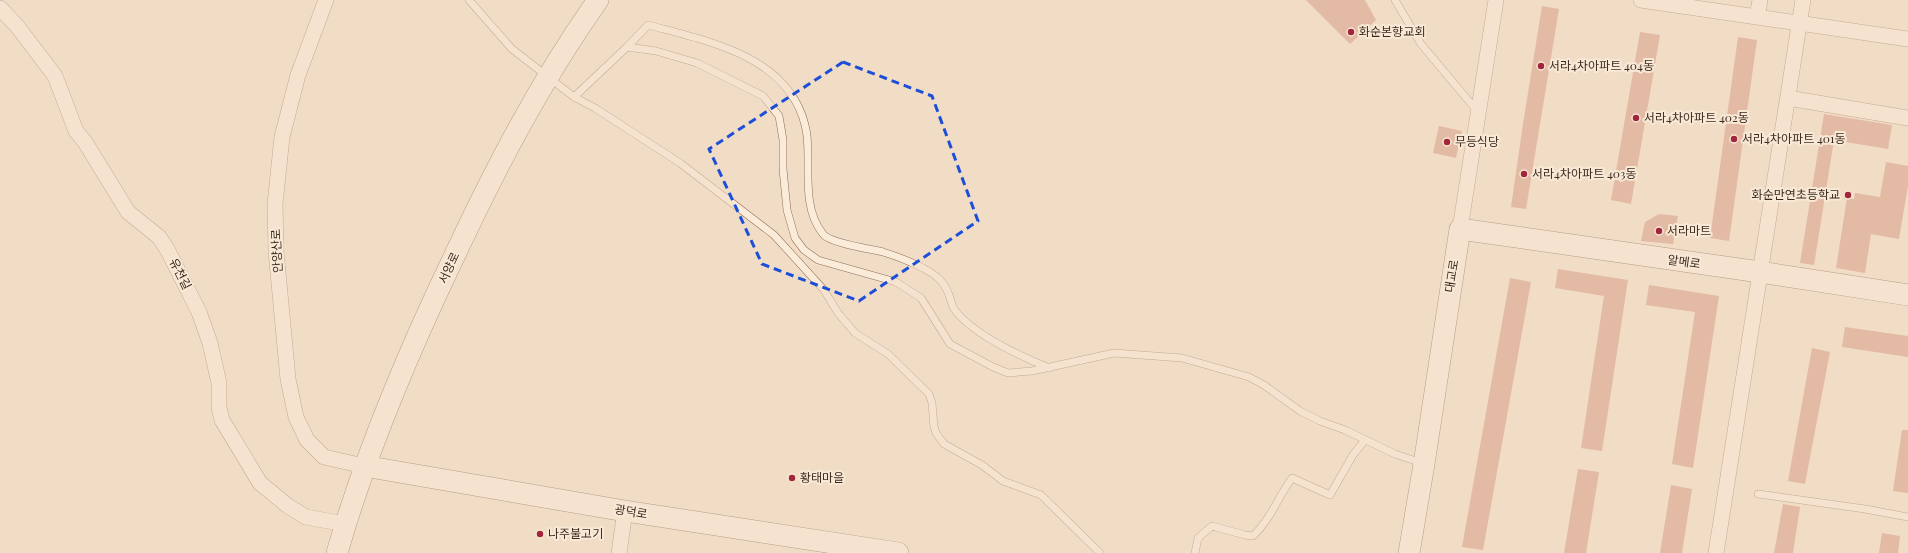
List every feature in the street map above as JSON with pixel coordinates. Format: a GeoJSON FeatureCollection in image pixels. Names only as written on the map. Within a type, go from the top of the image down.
{"type":"FeatureCollection","features":[{"type":"Feature","properties":{"kind":"street","name":"안양산로"},"geometry":{"type":"LineString","coordinates":[[326,0],[298,75],[282,137],[275,204],[277,266],[288,379],[296,417],[307,440],[324,457],[364,466]]}},
{"type":"Feature","properties":{"kind":"street","name":"서양로"},"geometry":{"type":"LineString","coordinates":[[337,553],[364,466],[400,377],[466,230],[518,128],[549,76],[598,0]]}},
{"type":"Feature","properties":{"kind":"street","name":"대교로"},"geometry":{"type":"LineString","coordinates":[[1409,553],[1496,0]]}},
{"type":"Feature","properties":{"kind":"street"},"geometry":{"type":"LineString","coordinates":[[1641,0],[1800,23],[1908,36]]}},
{"type":"Feature","properties":{"kind":"street"},"geometry":{"type":"LineString","coordinates":[[1757,17],[1760,0]]}},
{"type":"Feature","properties":{"kind":"street"},"geometry":{"type":"LineString","coordinates":[[1716,553],[1803,0]]}},
{"type":"Feature","properties":{"kind":"street","name":"유천길"},"geometry":{"type":"LineString","coordinates":[[0,8],[17,26],[55,76],[76,131],[93,154],[128,212],[159,237],[167,249],[199,312],[210,343],[219,383],[219,407],[222,420],[256,477],[265,488],[306,517],[345,524]]}},
{"type":"Feature","properties":{"kind":"street"},"geometry":{"type":"LineString","coordinates":[[1788,98],[1908,118]]}},
{"type":"Feature","properties":{"kind":"street","name":"알메로"},"geometry":{"type":"LineString","coordinates":[[1460,229],[1908,295]]}},
{"type":"Feature","properties":{"kind":"street","name":"광덕로"},"geometry":{"type":"LineString","coordinates":[[364,466],[853,549],[898,553]]}},
{"type":"Feature","properties":{"kind":"street"},"geometry":{"type":"LineString","coordinates":[[619,553],[626,511]]}},
{"type":"Feature","properties":{"kind":"lane"},"geometry":{"type":"LineString","coordinates":[[469,0],[512,49],[549,76],[574,97],[595,108],[680,163],[774,235],[824,290],[838,313],[855,333],[888,354],[929,394],[932,403],[934,427],[936,433],[944,444],[982,465],[1003,481],[1041,495],[1064,520],[1100,553]]}},
{"type":"Feature","properties":{"kind":"lane"},"geometry":{"type":"LineString","coordinates":[[1395,0],[1421,44],[1478,112]]}},
{"type":"Feature","properties":{"kind":"lane"},"geometry":{"type":"LineString","coordinates":[[574,97],[648,25],[730,48],[755,62],[785,84],[795,101],[806,126],[808,196],[816,222],[824,236],[836,241],[885,253],[940,279],[954,309],[968,323],[994,342],[1018,355],[1049,368]]}},
{"type":"Feature","properties":{"kind":"lane"},"geometry":{"type":"LineString","coordinates":[[626,47],[656,51],[697,63],[763,96],[779,116],[783,140],[783,169],[788,210],[795,238],[804,250],[818,260],[896,282],[921,298],[950,344],[993,367],[1008,373],[1032,372],[1114,353],[1182,358],[1249,377],[1264,385],[1300,411],[1320,421],[1400,456],[1424,464]]}},
{"type":"Feature","properties":{"kind":"lane"},"geometry":{"type":"LineString","coordinates":[[1195,553],[1198,538],[1212,526],[1253,536],[1268,520],[1281,492],[1292,478],[1330,495],[1353,455],[1365,440]]}},
{"type":"Feature","properties":{"kind":"lane"},"geometry":{"type":"LineString","coordinates":[[1758,494],[1908,516]]}},
{"type":"Feature","properties":{"kind":"highlighted area"},"geometry":{"type":"Polygon","coordinates":[[[843,62],[932,96],[978,221],[859,301],[762,264],[709,149],[843,62]]]}},
{"type":"Feature","properties":{"kind":"building","name":"화순본향교회"},"geometry":{"type":"Polygon","coordinates":[[[1306,0],[1365,0],[1376,20],[1350,44],[1306,0]]]}},
{"type":"Feature","properties":{"kind":"building","name":"서라4차아파트 404동"},"geometry":{"type":"Polygon","coordinates":[[[1542,6],[1559,9],[1526,209],[1511,207],[1542,6]]]}},
{"type":"Feature","properties":{"kind":"building","name":"서라4차아파트 402동"},"geometry":{"type":"Polygon","coordinates":[[[1640,32],[1660,35],[1631,204],[1611,200],[1640,32]]]}},
{"type":"Feature","properties":{"kind":"building","name":"서라4차아파트 401동"},"geometry":{"type":"Polygon","coordinates":[[[1738,37],[1757,40],[1729,241],[1710,238],[1738,37]]]}},
{"type":"Feature","properties":{"kind":"building"},"geometry":{"type":"Polygon","coordinates":[[[1824,114],[1892,125],[1888,149],[1834,140],[1814,265],[1800,263],[1824,114]]]}},
{"type":"Feature","properties":{"kind":"building","name":"무등식당"},"geometry":{"type":"Polygon","coordinates":[[[1439,126],[1462,131],[1456,158],[1433,153],[1439,126]]]}},
{"type":"Feature","properties":{"kind":"building"},"geometry":{"type":"Polygon","coordinates":[[[1886,162],[1908,166],[1908,186],[1899,239],[1871,234],[1865,273],[1836,268],[1847,198],[1854,199],[1855,193],[1880,197],[1886,162]]]}},
{"type":"Feature","properties":{"kind":"building","name":"서라마트"},"geometry":{"type":"Polygon","coordinates":[[[1659,214],[1678,216],[1673,244],[1641,241],[1645,222],[1659,214]]]}},
{"type":"Feature","properties":{"kind":"building"},"geometry":{"type":"Polygon","coordinates":[[[1558,269],[1628,280],[1602,451],[1581,448],[1604,296],[1555,288],[1558,269]]]}},
{"type":"Feature","properties":{"kind":"building"},"geometry":{"type":"Polygon","coordinates":[[[1510,278],[1531,282],[1483,550],[1462,547],[1510,278]]]}},
{"type":"Feature","properties":{"kind":"building"},"geometry":{"type":"Polygon","coordinates":[[[1649,285],[1719,296],[1693,468],[1672,464],[1695,312],[1646,305],[1649,285]]]}},
{"type":"Feature","properties":{"kind":"building"},"geometry":{"type":"Polygon","coordinates":[[[1845,327],[1908,336],[1908,357],[1842,347],[1845,327]]]}},
{"type":"Feature","properties":{"kind":"building"},"geometry":{"type":"Polygon","coordinates":[[[1812,348],[1830,352],[1805,484],[1788,481],[1812,348]]]}},
{"type":"Feature","properties":{"kind":"building"},"geometry":{"type":"Polygon","coordinates":[[[1902,430],[1908,430],[1908,493],[1893,491],[1902,430]]]}},
{"type":"Feature","properties":{"kind":"building"},"geometry":{"type":"Polygon","coordinates":[[[1578,469],[1599,472],[1586,553],[1564,553],[1578,469]]]}},
{"type":"Feature","properties":{"kind":"building"},"geometry":{"type":"Polygon","coordinates":[[[1671,485],[1692,489],[1682,553],[1660,553],[1671,485]]]}},
{"type":"Feature","properties":{"kind":"building"},"geometry":{"type":"Polygon","coordinates":[[[1783,504],[1800,507],[1793,553],[1774,553],[1783,504]]]}},
{"type":"Feature","properties":{"kind":"building"},"geometry":{"type":"Polygon","coordinates":[[[1882,533],[1900,536],[1898,553],[1879,553],[1882,533]]]}},
{"type":"Feature","properties":{"kind":"place","name":"화순본향교회"},"geometry":{"type":"Point","coordinates":[1351,32]}},
{"type":"Feature","properties":{"kind":"place","name":"서라4차아파트 404동"},"geometry":{"type":"Point","coordinates":[1541,66]}},
{"type":"Feature","properties":{"kind":"place","name":"서라4차아파트 402동"},"geometry":{"type":"Point","coordinates":[1636,118]}},
{"type":"Feature","properties":{"kind":"place","name":"서라4차아파트 401동"},"geometry":{"type":"Point","coordinates":[1734,139]}},
{"type":"Feature","properties":{"kind":"place","name":"무등식당"},"geometry":{"type":"Point","coordinates":[1447,142]}},
{"type":"Feature","properties":{"kind":"place","name":"서라4차아파트 403동"},"geometry":{"type":"Point","coordinates":[1524,174]}},
{"type":"Feature","properties":{"kind":"place","name":"화순만연초등학교"},"geometry":{"type":"Point","coordinates":[1848,195]}},
{"type":"Feature","properties":{"kind":"place","name":"서라마트"},"geometry":{"type":"Point","coordinates":[1659,231]}},
{"type":"Feature","properties":{"kind":"place","name":"황태마을"},"geometry":{"type":"Point","coordinates":[792,478]}},
{"type":"Feature","properties":{"kind":"place","name":"나주불고기"},"geometry":{"type":"Point","coordinates":[540,534]}}]}
